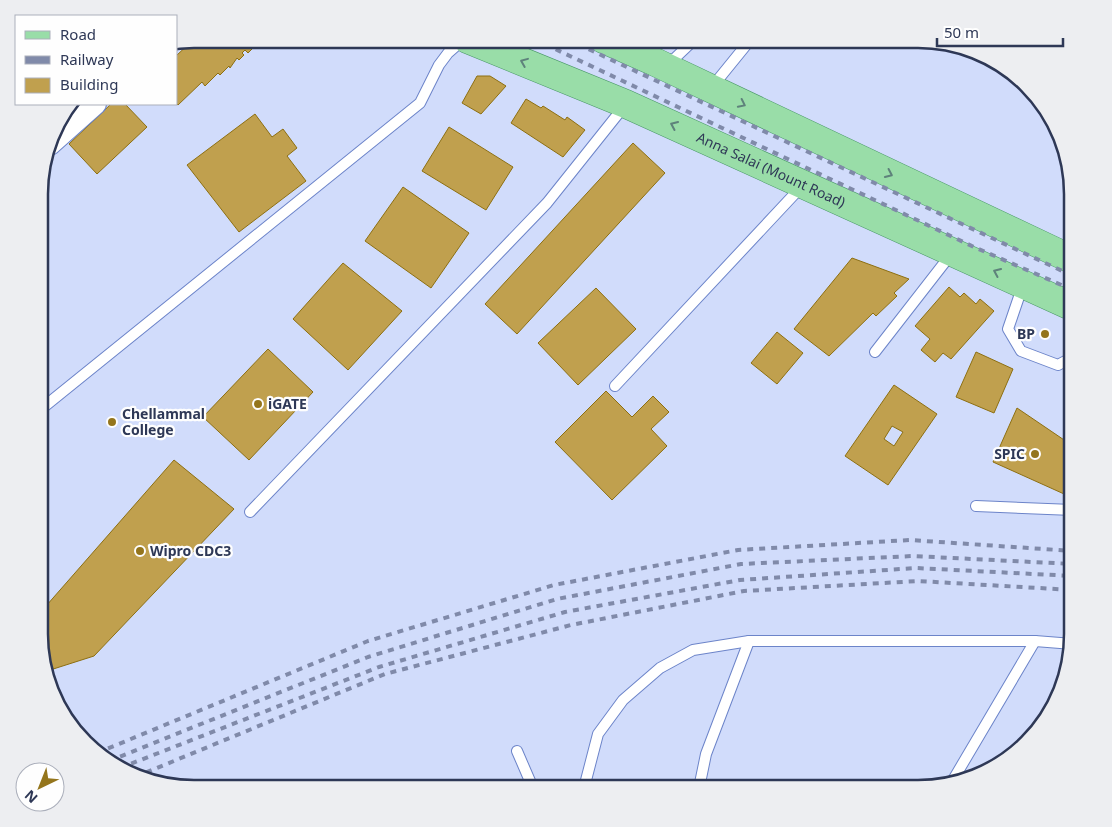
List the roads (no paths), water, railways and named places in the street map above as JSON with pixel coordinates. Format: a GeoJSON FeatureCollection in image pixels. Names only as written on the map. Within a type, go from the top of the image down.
{"type":"FeatureCollection","features":[{"type":"Feature","properties":{"kind":"main road","name":"Anna Salai (Mount Road)"},"geometry":{"type":"LineString","coordinates":[[487,48],[626,104],[1064,303]]}},
{"type":"Feature","properties":{"kind":"main road"},"geometry":{"type":"LineString","coordinates":[[623,48],[1064,256]]}},
{"type":"Feature","properties":{"kind":"street"},"geometry":{"type":"LineString","coordinates":[[60,135],[95,105]]}},
{"type":"Feature","properties":{"kind":"lane"},"geometry":{"type":"LineString","coordinates":[[48,404],[420,103],[439,64],[454,48]]}},
{"type":"Feature","properties":{"kind":"lane"},"geometry":{"type":"LineString","coordinates":[[655,62],[674,59],[686,48]]}},
{"type":"Feature","properties":{"kind":"lane"},"geometry":{"type":"LineString","coordinates":[[711,89],[743,48]]}},
{"type":"Feature","properties":{"kind":"lane"},"geometry":{"type":"LineString","coordinates":[[250,512],[547,203],[626,104]]}},
{"type":"Feature","properties":{"kind":"lane"},"geometry":{"type":"LineString","coordinates":[[614,386],[804,184]]}},
{"type":"Feature","properties":{"kind":"lane"},"geometry":{"type":"LineString","coordinates":[[875,352],[952,252]]}},
{"type":"Feature","properties":{"kind":"lane"},"geometry":{"type":"LineString","coordinates":[[1024,284],[1008,329],[1021,351],[1058,365],[1064,362]]}},
{"type":"Feature","properties":{"kind":"lane"},"geometry":{"type":"LineString","coordinates":[[976,506],[1064,510]]}},
{"type":"Feature","properties":{"kind":"lane"},"geometry":{"type":"LineString","coordinates":[[956,774],[1034,641]]}},
{"type":"Feature","properties":{"kind":"lane"},"geometry":{"type":"LineString","coordinates":[[586,780],[598,734],[623,700],[660,668],[693,650],[749,642],[1034,641],[1064,643]]}},
{"type":"Feature","properties":{"kind":"lane"},"geometry":{"type":"LineString","coordinates":[[701,780],[706,754],[749,642]]}},
{"type":"Feature","properties":{"kind":"lane"},"geometry":{"type":"LineString","coordinates":[[517,751],[529,779]]}},
{"type":"Feature","properties":{"kind":"railway"},"geometry":{"type":"LineString","coordinates":[[553,48],[974,247],[1064,286]]}},
{"type":"Feature","properties":{"kind":"railway"},"geometry":{"type":"LineString","coordinates":[[586,48],[1064,272]]}},
{"type":"Feature","properties":{"kind":"railway"},"geometry":{"type":"LineString","coordinates":[[106,749],[368,641],[554,585],[738,550],[910,540],[1064,550]]}},
{"type":"Feature","properties":{"kind":"railway"},"geometry":{"type":"LineString","coordinates":[[117,758],[368,657],[557,599],[741,564],[913,556],[1064,564]]}},
{"type":"Feature","properties":{"kind":"railway"},"geometry":{"type":"LineString","coordinates":[[130,764],[379,667],[565,612],[740,580],[916,568],[1064,576]]}},
{"type":"Feature","properties":{"kind":"railway"},"geometry":{"type":"LineString","coordinates":[[147,772],[385,674],[571,625],[744,591],[918,581],[1064,589]]}},
{"type":"Feature","properties":{"kind":"place","name":"BP"},"geometry":{"type":"Point","coordinates":[1045,334]}},
{"type":"Feature","properties":{"kind":"place","name":"iGATE"},"geometry":{"type":"Point","coordinates":[258,404]}},
{"type":"Feature","properties":{"kind":"place","name":"Chellammal College"},"geometry":{"type":"Point","coordinates":[112,422]}},
{"type":"Feature","properties":{"kind":"place","name":"SPIC"},"geometry":{"type":"Point","coordinates":[1035,454]}},
{"type":"Feature","properties":{"kind":"place","name":"Wipro CDC3"},"geometry":{"type":"Point","coordinates":[140,551]}}]}
